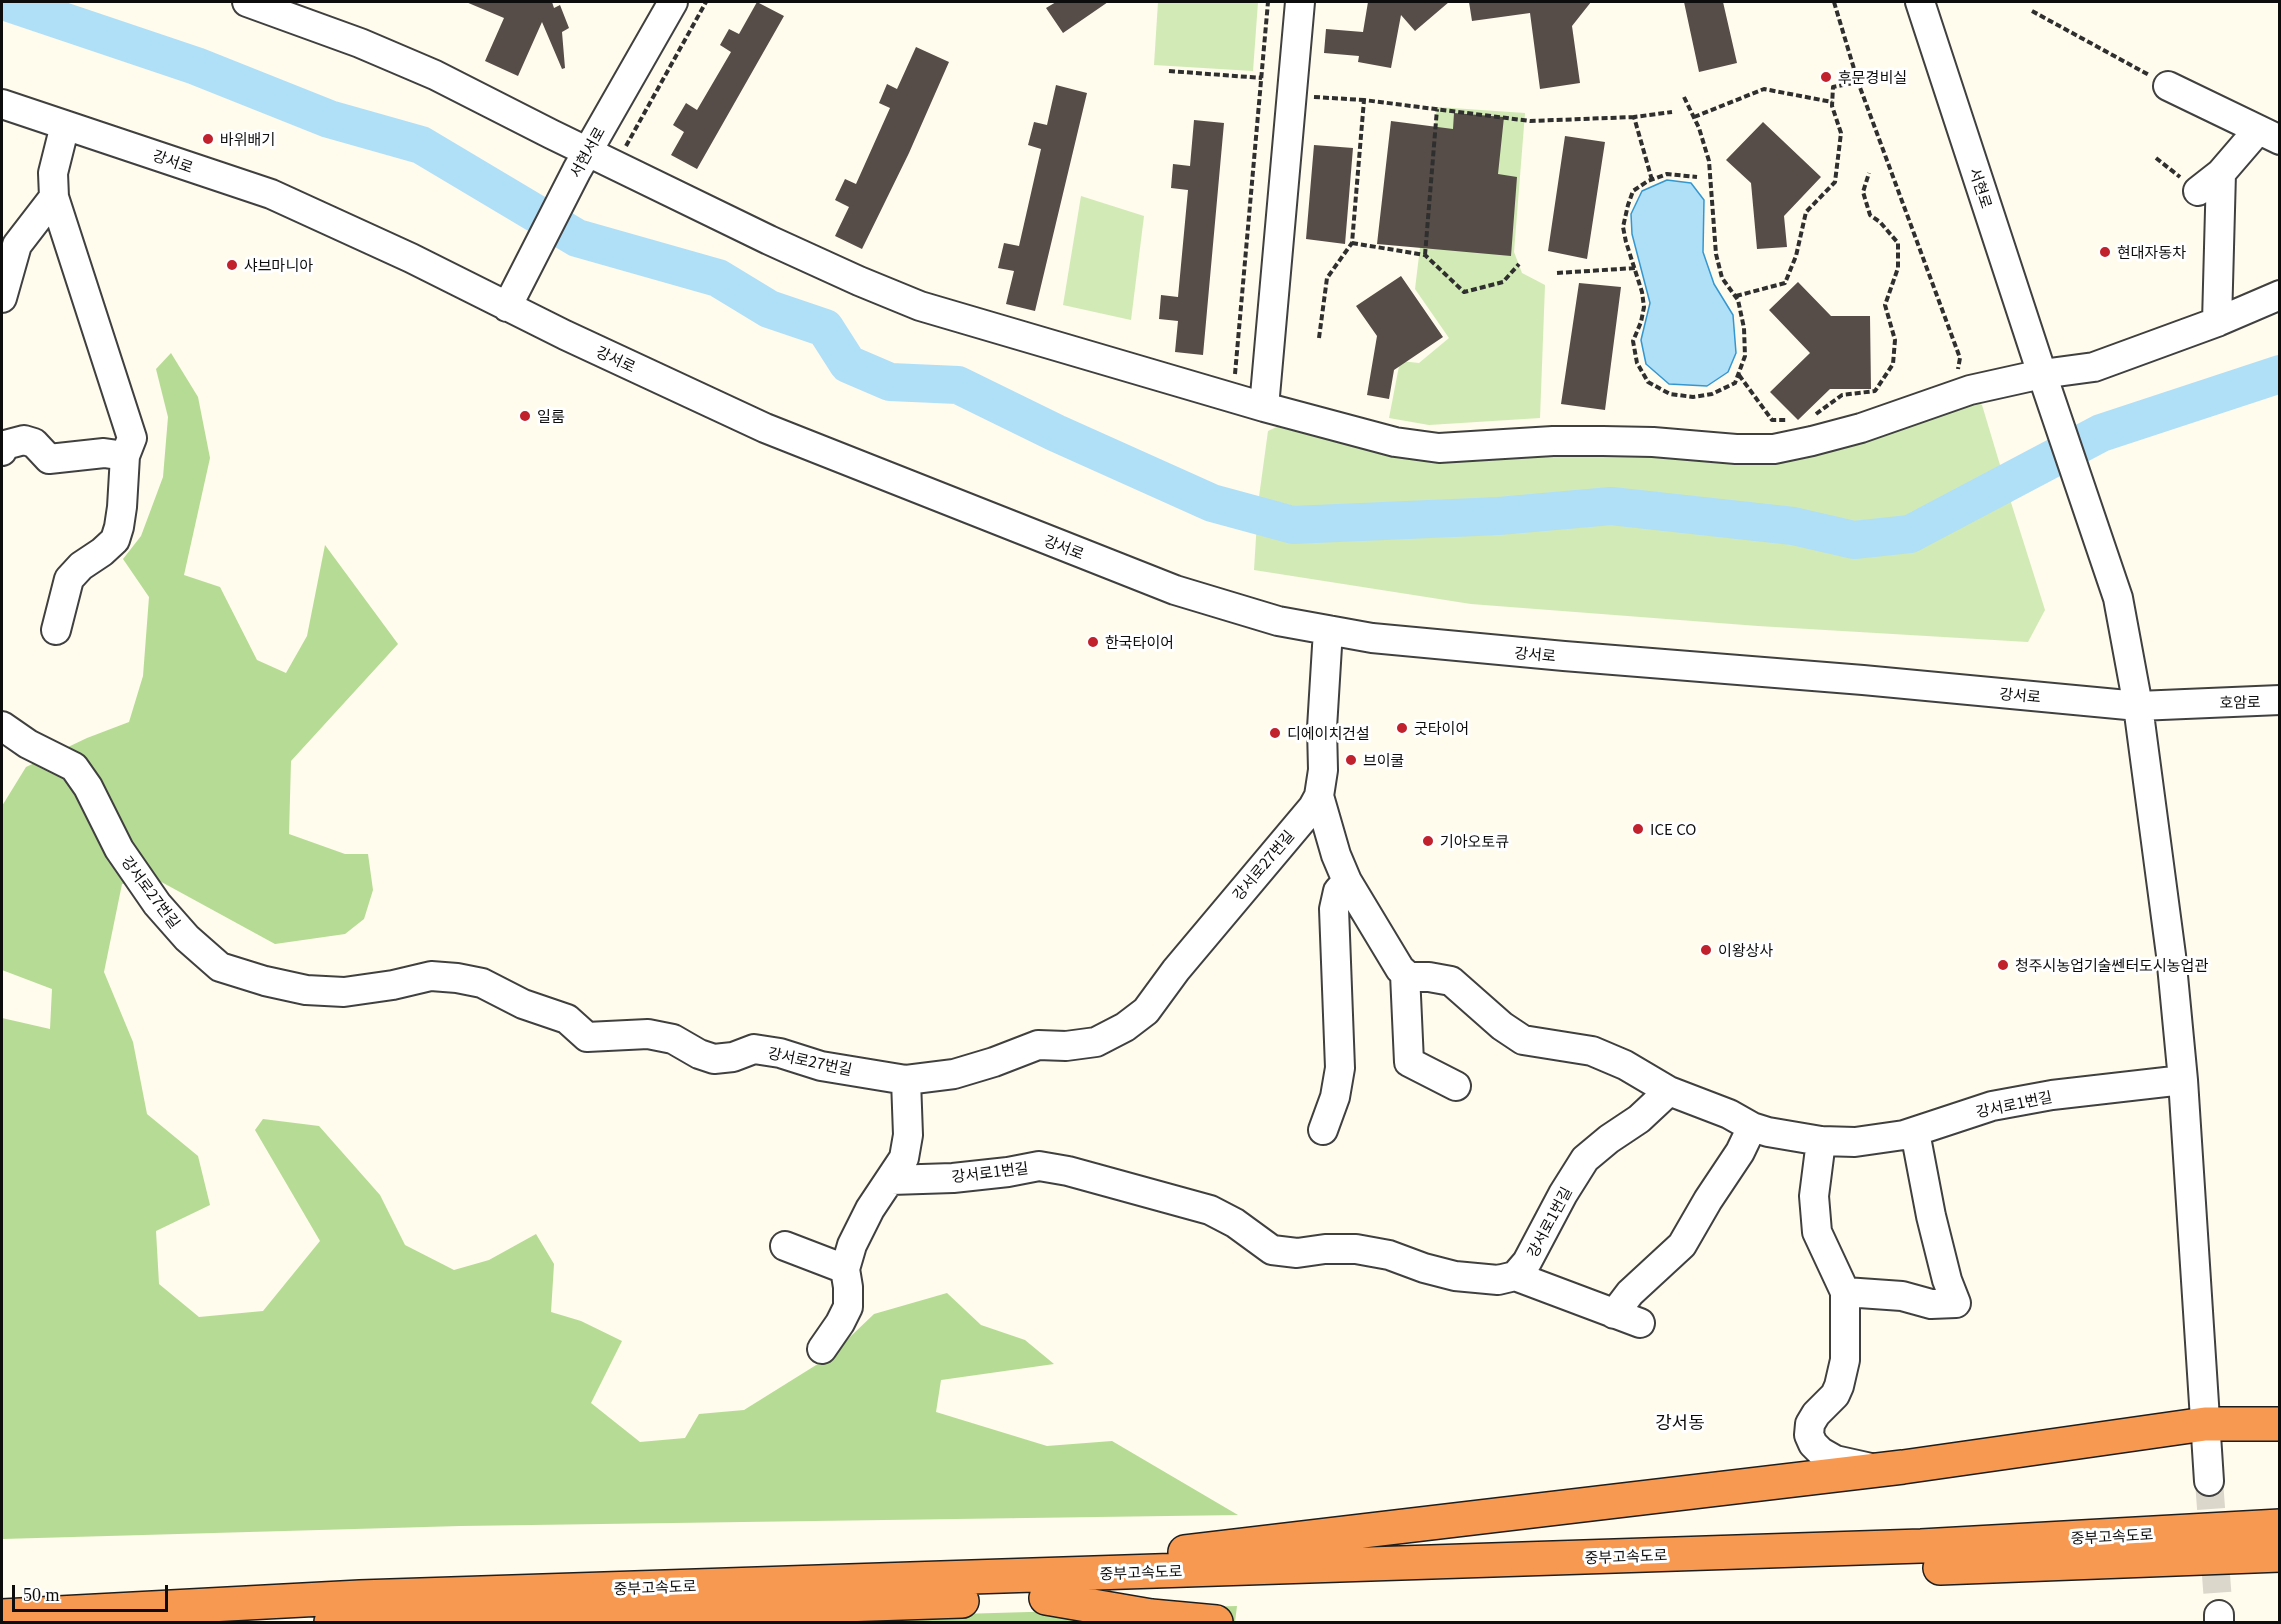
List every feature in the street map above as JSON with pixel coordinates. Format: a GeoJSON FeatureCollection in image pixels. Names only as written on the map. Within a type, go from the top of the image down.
{"type":"FeatureCollection","features":[{"type":"Feature","properties":{"kind":"highway"},"geometry":{"type":"LineString","coordinates":[[1046,1586],[1202,1549],[1903,1467],[2205,1424],[2280,1424]]}},
{"type":"Feature","properties":{"kind":"highway","name":"중부고속도로"},"geometry":{"type":"LineString","coordinates":[[331,1623],[1046,1586],[1921,1546],[2280,1526]]}},
{"type":"Feature","properties":{"kind":"highway","name":"중부고속도로"},"geometry":{"type":"LineString","coordinates":[[2,1616],[360,1597],[1046,1586],[2280,1555]]}},
{"type":"Feature","properties":{"kind":"highway"},"geometry":{"type":"LineString","coordinates":[[1046,1586],[1151,1616],[1216,1623]]}},
{"type":"Feature","properties":{"kind":"street"},"geometry":{"type":"LineString","coordinates":[[247,2],[360,42],[435,75],[582,161],[920,306],[1395,442],[1439,448],[1553,441],[1603,441],[1774,449],[1861,428],[1970,390],[2042,374],[2094,367],[2217,322],[2280,295]]}},
{"type":"Feature","properties":{"kind":"street","name":"서현서로"},"geometry":{"type":"LineString","coordinates":[[507,307],[582,161],[673,2]]}},
{"type":"Feature","properties":{"kind":"street"},"geometry":{"type":"LineString","coordinates":[[1264,406],[1300,2]]}},
{"type":"Feature","properties":{"kind":"street","name":"서현로"},"geometry":{"type":"LineString","coordinates":[[1920,2],[2118,598],[2138,706],[2171,955],[2183,1080],[2210,1481]]}},
{"type":"Feature","properties":{"kind":"street"},"geometry":{"type":"LineString","coordinates":[[2168,86],[2269,135],[2198,191]]}},
{"type":"Feature","properties":{"kind":"street","name":"강서로"},"geometry":{"type":"LineString","coordinates":[[2,104],[271,194],[411,258],[507,307],[765,428],[1175,590],[1278,621],[1372,638],[1507,651],[1852,679],[2138,706],[2200,702]]}},
{"type":"Feature","properties":{"kind":"street"},"geometry":{"type":"LineString","coordinates":[[56,630],[69,579],[81,566],[102,552],[114,540],[122,507],[125,456],[132,438],[54,197],[53,173],[65,125]]}},
{"type":"Feature","properties":{"kind":"street"},"geometry":{"type":"LineString","coordinates":[[2217,322],[2221,173]]}},
{"type":"Feature","properties":{"kind":"street"},"geometry":{"type":"LineString","coordinates":[[2,298],[17,245],[54,197]]}},
{"type":"Feature","properties":{"kind":"street"},"geometry":{"type":"LineString","coordinates":[[2,451],[4,445],[24,440],[34,443],[49,459],[105,453],[125,456]]}},
{"type":"Feature","properties":{"kind":"street","name":"강서로27번길"},"geometry":{"type":"LineString","coordinates":[[2,726],[28,744],[74,767],[88,787],[119,849],[157,904],[187,938],[220,967],[265,981],[344,992],[393,985],[431,976],[457,978],[482,983],[524,1004],[567,1019],[587,1037],[648,1034],[673,1039],[699,1054],[714,1059],[733,1057],[754,1049],[780,1053],[821,1066],[906,1080],[954,1074],[1038,1045],[1066,1046],[1096,1042],[1125,1027],[1146,1011],[1176,970],[1313,807],[1319,796],[1323,770],[1322,728],[1328,630]]}},
{"type":"Feature","properties":{"kind":"street","name":"호암로"},"geometry":{"type":"LineString","coordinates":[[2200,702],[2280,700]]}},
{"type":"Feature","properties":{"kind":"street"},"geometry":{"type":"LineString","coordinates":[[1319,796],[1336,855],[1347,881],[1405,974],[1409,977],[1429,977],[1451,981],[1502,1026],[1523,1040],[1592,1052],[1625,1065],[1669,1091]]}},
{"type":"Feature","properties":{"kind":"street"},"geometry":{"type":"LineString","coordinates":[[1323,1130],[1335,1097],[1340,1068],[1334,909],[1338,891],[1347,881]]}},
{"type":"Feature","properties":{"kind":"street"},"geometry":{"type":"LineString","coordinates":[[1405,974],[1409,1062],[1456,1086]]}},
{"type":"Feature","properties":{"kind":"street"},"geometry":{"type":"LineString","coordinates":[[822,1349],[848,1307],[845,1269],[852,1245],[870,1209],[904,1158],[908,1135],[906,1080]]}},
{"type":"Feature","properties":{"kind":"street","name":"강서로1번길"},"geometry":{"type":"LineString","coordinates":[[891,1180],[953,1178],[1039,1166],[1059,1169],[1210,1210],[1235,1223],[1272,1250],[1297,1253],[1325,1249],[1356,1249],[1389,1255],[1455,1276],[1498,1280],[1515,1276],[1527,1262],[1563,1194],[1585,1159],[1639,1119],[1669,1091],[1768,1132],[1821,1141],[1855,1142],[1904,1135],[1992,1106],[2052,1095],[2183,1080]]}},
{"type":"Feature","properties":{"kind":"street"},"geometry":{"type":"LineString","coordinates":[[1515,1276],[1627,1318],[1630,1293],[1682,1245],[1740,1152],[1752,1127]]}},
{"type":"Feature","properties":{"kind":"street"},"geometry":{"type":"LineString","coordinates":[[1845,1292],[1902,1296],[1931,1304],[1956,1303],[1947,1280],[1915,1132]]}},
{"type":"Feature","properties":{"kind":"street"},"geometry":{"type":"LineString","coordinates":[[1821,1141],[1814,1196],[1817,1232],[1845,1292],[1845,1360],[1835,1395],[1816,1414],[1810,1424],[1809,1435],[1813,1444],[1821,1452],[1835,1460],[1868,1468],[1903,1467]]}},
{"type":"Feature","properties":{"kind":"street"},"geometry":{"type":"LineString","coordinates":[[785,1246],[845,1269]]}},
{"type":"Feature","properties":{"kind":"path"},"geometry":{"type":"LineString","coordinates":[[623,151],[706,2]]}},
{"type":"Feature","properties":{"kind":"path"},"geometry":{"type":"LineString","coordinates":[[1234,381],[1268,2]]}},
{"type":"Feature","properties":{"kind":"path"},"geometry":{"type":"LineString","coordinates":[[1834,2],[1858,82],[1960,358],[1957,376]]}},
{"type":"Feature","properties":{"kind":"path"},"geometry":{"type":"LineString","coordinates":[[2032,11],[2168,86]]}},
{"type":"Feature","properties":{"kind":"path"},"geometry":{"type":"LineString","coordinates":[[1169,70],[1262,78]]}},
{"type":"Feature","properties":{"kind":"path"},"geometry":{"type":"LineString","coordinates":[[1736,296],[1785,283],[1796,256],[1806,212],[1835,182],[1841,133],[1832,102],[1833,87],[1858,82]]}},
{"type":"Feature","properties":{"kind":"path"},"geometry":{"type":"LineString","coordinates":[[1694,117],[1764,89],[1832,102]]}},
{"type":"Feature","properties":{"kind":"path"},"geometry":{"type":"LineString","coordinates":[[1309,96],[1364,100],[1530,120],[1634,117],[1672,112]]}},
{"type":"Feature","properties":{"kind":"path"},"geometry":{"type":"LineString","coordinates":[[1684,97],[1694,117],[1709,161],[1716,254],[1722,278],[1736,296],[1744,328],[1745,346],[1745,356],[1735,383],[1712,394],[1693,397],[1670,394],[1648,382],[1637,363],[1633,340],[1644,306],[1623,227],[1633,191],[1667,174],[1697,177]]}},
{"type":"Feature","properties":{"kind":"path"},"geometry":{"type":"LineString","coordinates":[[1319,338],[1327,278],[1352,243],[1364,100]]}},
{"type":"Feature","properties":{"kind":"path"},"geometry":{"type":"LineString","coordinates":[[1425,255],[1437,109]]}},
{"type":"Feature","properties":{"kind":"path"},"geometry":{"type":"LineString","coordinates":[[1634,117],[1652,180]]}},
{"type":"Feature","properties":{"kind":"path"},"geometry":{"type":"LineString","coordinates":[[1807,420],[1842,395],[1875,391],[1893,364],[1895,340],[1885,305],[1898,268],[1898,243],[1870,215],[1863,192],[1869,173]]}},
{"type":"Feature","properties":{"kind":"path"},"geometry":{"type":"LineString","coordinates":[[1352,243],[1425,255],[1464,292],[1503,282],[1519,264]]}},
{"type":"Feature","properties":{"kind":"path"},"geometry":{"type":"LineString","coordinates":[[1557,273],[1635,268]]}},
{"type":"Feature","properties":{"kind":"path"},"geometry":{"type":"LineString","coordinates":[[1738,374],[1772,420],[1795,420]]}},
{"type":"Feature","properties":{"kind":"green space"},"geometry":{"type":"Polygon","coordinates":[[[1158,2],[1258,2],[1253,71],[1154,65],[1158,2]]]}},
{"type":"Feature","properties":{"kind":"green space"},"geometry":{"type":"Polygon","coordinates":[[[1437,107],[1525,113],[1514,252],[1522,273],[1545,285],[1540,418],[1429,425],[1389,418],[1400,361],[1419,363],[1449,338],[1415,289],[1437,107]]]}},
{"type":"Feature","properties":{"kind":"green space"},"geometry":{"type":"Polygon","coordinates":[[[1081,196],[1144,216],[1131,320],[1063,305],[1081,196]]]}},
{"type":"Feature","properties":{"kind":"green space"},"geometry":{"type":"Polygon","coordinates":[[[171,353],[198,397],[210,458],[184,575],[220,587],[257,660],[286,673],[307,636],[325,545],[398,644],[291,761],[289,834],[345,854],[368,854],[373,890],[364,919],[345,934],[275,944],[156,879],[122,884],[104,972],[133,1042],[147,1114],[198,1156],[210,1205],[156,1231],[159,1284],[199,1317],[263,1311],[320,1241],[255,1130],[263,1119],[319,1126],[380,1195],[405,1245],[454,1270],[489,1260],[536,1234],[554,1264],[551,1312],[581,1321],[622,1341],[591,1403],[640,1442],[685,1438],[699,1414],[744,1410],[829,1357],[874,1314],[947,1293],[981,1325],[1025,1340],[1054,1364],[941,1380],[936,1412],[1047,1446],[1112,1441],[1238,1515],[460,1526],[2,1539],[2,1018],[50,1029],[52,989],[2,970],[2,806],[26,767],[87,738],[129,722],[143,676],[149,597],[123,559],[141,536],[163,477],[168,417],[156,369],[171,353]]]}},
{"type":"Feature","properties":{"kind":"green space"},"geometry":{"type":"Polygon","coordinates":[[[1973,400],[1982,405],[2003,475],[1944,507],[1879,531],[1833,521],[1609,491],[1436,506],[1317,512],[1259,497],[1268,431],[1285,423],[1745,459],[1973,400]]]}},
{"type":"Feature","properties":{"kind":"green space"},"geometry":{"type":"Polygon","coordinates":[[[2008,493],[2045,610],[2028,642],[1758,626],[1471,604],[1254,570],[1257,521],[1299,533],[1605,522],[1845,551],[1918,545],[2008,493]]]}},
{"type":"Feature","properties":{"kind":"green space"},"geometry":{"type":"Polygon","coordinates":[[[1237,1606],[1235,1622],[683,1622],[1237,1606]]]}},
{"type":"Feature","properties":{"kind":"water"},"geometry":{"type":"Polygon","coordinates":[[[1667,180],[1691,183],[1704,200],[1703,252],[1714,284],[1733,315],[1736,353],[1728,372],[1707,386],[1669,384],[1646,364],[1641,340],[1650,303],[1632,234],[1631,214],[1642,191],[1667,180]]]}},
{"type":"Feature","properties":{"kind":"building"},"geometry":{"type":"Polygon","coordinates":[[[466,2],[552,2],[554,8],[560,5],[569,28],[562,32],[565,68],[562,69],[542,22],[518,76],[485,61],[504,18],[466,2]]]}},
{"type":"Feature","properties":{"kind":"building"},"geometry":{"type":"Polygon","coordinates":[[[757,2],[784,16],[697,169],[671,155],[684,132],[673,125],[686,103],[697,110],[731,52],[720,45],[729,29],[739,34],[757,2]]]}},
{"type":"Feature","properties":{"kind":"building"},"geometry":{"type":"Polygon","coordinates":[[[1056,2],[1108,2],[1063,33],[1046,8],[1056,2]]]}},
{"type":"Feature","properties":{"kind":"building"},"geometry":{"type":"Polygon","coordinates":[[[1368,2],[1449,2],[1415,31],[1401,15],[1391,68],[1358,62],[1359,56],[1324,53],[1326,29],[1363,32],[1368,2]]]}},
{"type":"Feature","properties":{"kind":"building"},"geometry":{"type":"Polygon","coordinates":[[[1469,2],[1591,2],[1572,26],[1580,83],[1540,89],[1530,13],[1472,21],[1469,2]]]}},
{"type":"Feature","properties":{"kind":"building"},"geometry":{"type":"Polygon","coordinates":[[[1684,2],[1723,2],[1737,63],[1699,72],[1684,2]]]}},
{"type":"Feature","properties":{"kind":"building"},"geometry":{"type":"Polygon","coordinates":[[[916,47],[949,62],[909,153],[862,249],[835,236],[849,207],[835,200],[845,179],[856,184],[890,108],[879,103],[887,84],[897,89],[916,47]]]}},
{"type":"Feature","properties":{"kind":"building"},"geometry":{"type":"Polygon","coordinates":[[[1056,85],[1087,93],[1035,311],[1006,304],[1014,271],[998,268],[1004,243],[1019,246],[1041,149],[1028,145],[1034,122],[1047,125],[1056,85]]]}},
{"type":"Feature","properties":{"kind":"building"},"geometry":{"type":"Polygon","coordinates":[[[1454,113],[1504,117],[1498,174],[1517,177],[1511,256],[1377,244],[1391,121],[1453,129],[1454,113]]]}},
{"type":"Feature","properties":{"kind":"building"},"geometry":{"type":"Polygon","coordinates":[[[1194,120],[1224,123],[1203,355],[1175,352],[1178,321],[1159,319],[1161,295],[1178,297],[1188,190],[1171,188],[1173,164],[1190,166],[1194,120]]]}},
{"type":"Feature","properties":{"kind":"building"},"geometry":{"type":"Polygon","coordinates":[[[1763,122],[1821,177],[1784,216],[1787,247],[1757,249],[1751,183],[1726,160],[1763,122]]]}},
{"type":"Feature","properties":{"kind":"building"},"geometry":{"type":"Polygon","coordinates":[[[1565,136],[1605,142],[1587,259],[1548,251],[1565,136]]]}},
{"type":"Feature","properties":{"kind":"building"},"geometry":{"type":"Polygon","coordinates":[[[1314,145],[1353,148],[1345,244],[1306,239],[1314,145]]]}},
{"type":"Feature","properties":{"kind":"building"},"geometry":{"type":"Polygon","coordinates":[[[1401,276],[1443,337],[1394,370],[1389,399],[1367,395],[1377,336],[1356,306],[1401,276]]]}},
{"type":"Feature","properties":{"kind":"building"},"geometry":{"type":"Polygon","coordinates":[[[1798,282],[1831,316],[1870,316],[1871,389],[1830,389],[1798,420],[1770,392],[1810,353],[1769,310],[1798,282]]]}},
{"type":"Feature","properties":{"kind":"building"},"geometry":{"type":"Polygon","coordinates":[[[1579,283],[1621,287],[1605,410],[1561,404],[1579,283]]]}},
{"type":"Feature","properties":{"kind":"waterway"},"geometry":{"type":"LineString","coordinates":[[6,2],[196,66],[329,119],[421,145],[577,238],[718,278],[769,309],[825,328],[848,364],[890,382],[958,385],[1056,433],[1212,503],[1293,525],[1499,516],[1611,506],[1793,526],[1854,540],[1910,534],[2101,433],[2280,374]]}},
{"type":"Feature","properties":{"kind":"tunnel"},"geometry":{"type":"LineString","coordinates":[[2209,1481],[2219,1615]]}},
{"type":"Feature","properties":{"kind":"place","name":"후문경비실"},"geometry":{"type":"Point","coordinates":[1826,77]}},
{"type":"Feature","properties":{"kind":"place","name":"바위배기"},"geometry":{"type":"Point","coordinates":[208,139]}},
{"type":"Feature","properties":{"kind":"place","name":"현대자동차"},"geometry":{"type":"Point","coordinates":[2105,252]}},
{"type":"Feature","properties":{"kind":"place","name":"샤브마니아"},"geometry":{"type":"Point","coordinates":[232,265]}},
{"type":"Feature","properties":{"kind":"place","name":"일룸"},"geometry":{"type":"Point","coordinates":[525,416]}},
{"type":"Feature","properties":{"kind":"place","name":"한국타이어"},"geometry":{"type":"Point","coordinates":[1093,642]}},
{"type":"Feature","properties":{"kind":"place","name":"굿타이어"},"geometry":{"type":"Point","coordinates":[1402,728]}},
{"type":"Feature","properties":{"kind":"place","name":"디에이치건설"},"geometry":{"type":"Point","coordinates":[1275,733]}},
{"type":"Feature","properties":{"kind":"place","name":"브이쿨"},"geometry":{"type":"Point","coordinates":[1351,760]}},
{"type":"Feature","properties":{"kind":"place","name":"ICE CO"},"geometry":{"type":"Point","coordinates":[1638,829]}},
{"type":"Feature","properties":{"kind":"place","name":"기아오토큐"},"geometry":{"type":"Point","coordinates":[1428,841]}},
{"type":"Feature","properties":{"kind":"place","name":"이왕상사"},"geometry":{"type":"Point","coordinates":[1706,950]}},
{"type":"Feature","properties":{"kind":"place","name":"청주시농업기술쎈터도시농업관"},"geometry":{"type":"Point","coordinates":[2003,965]}},
{"type":"Feature","properties":{"kind":"district","name":"강서동"},"geometry":{"type":"Point","coordinates":[1680,1422]}}]}
